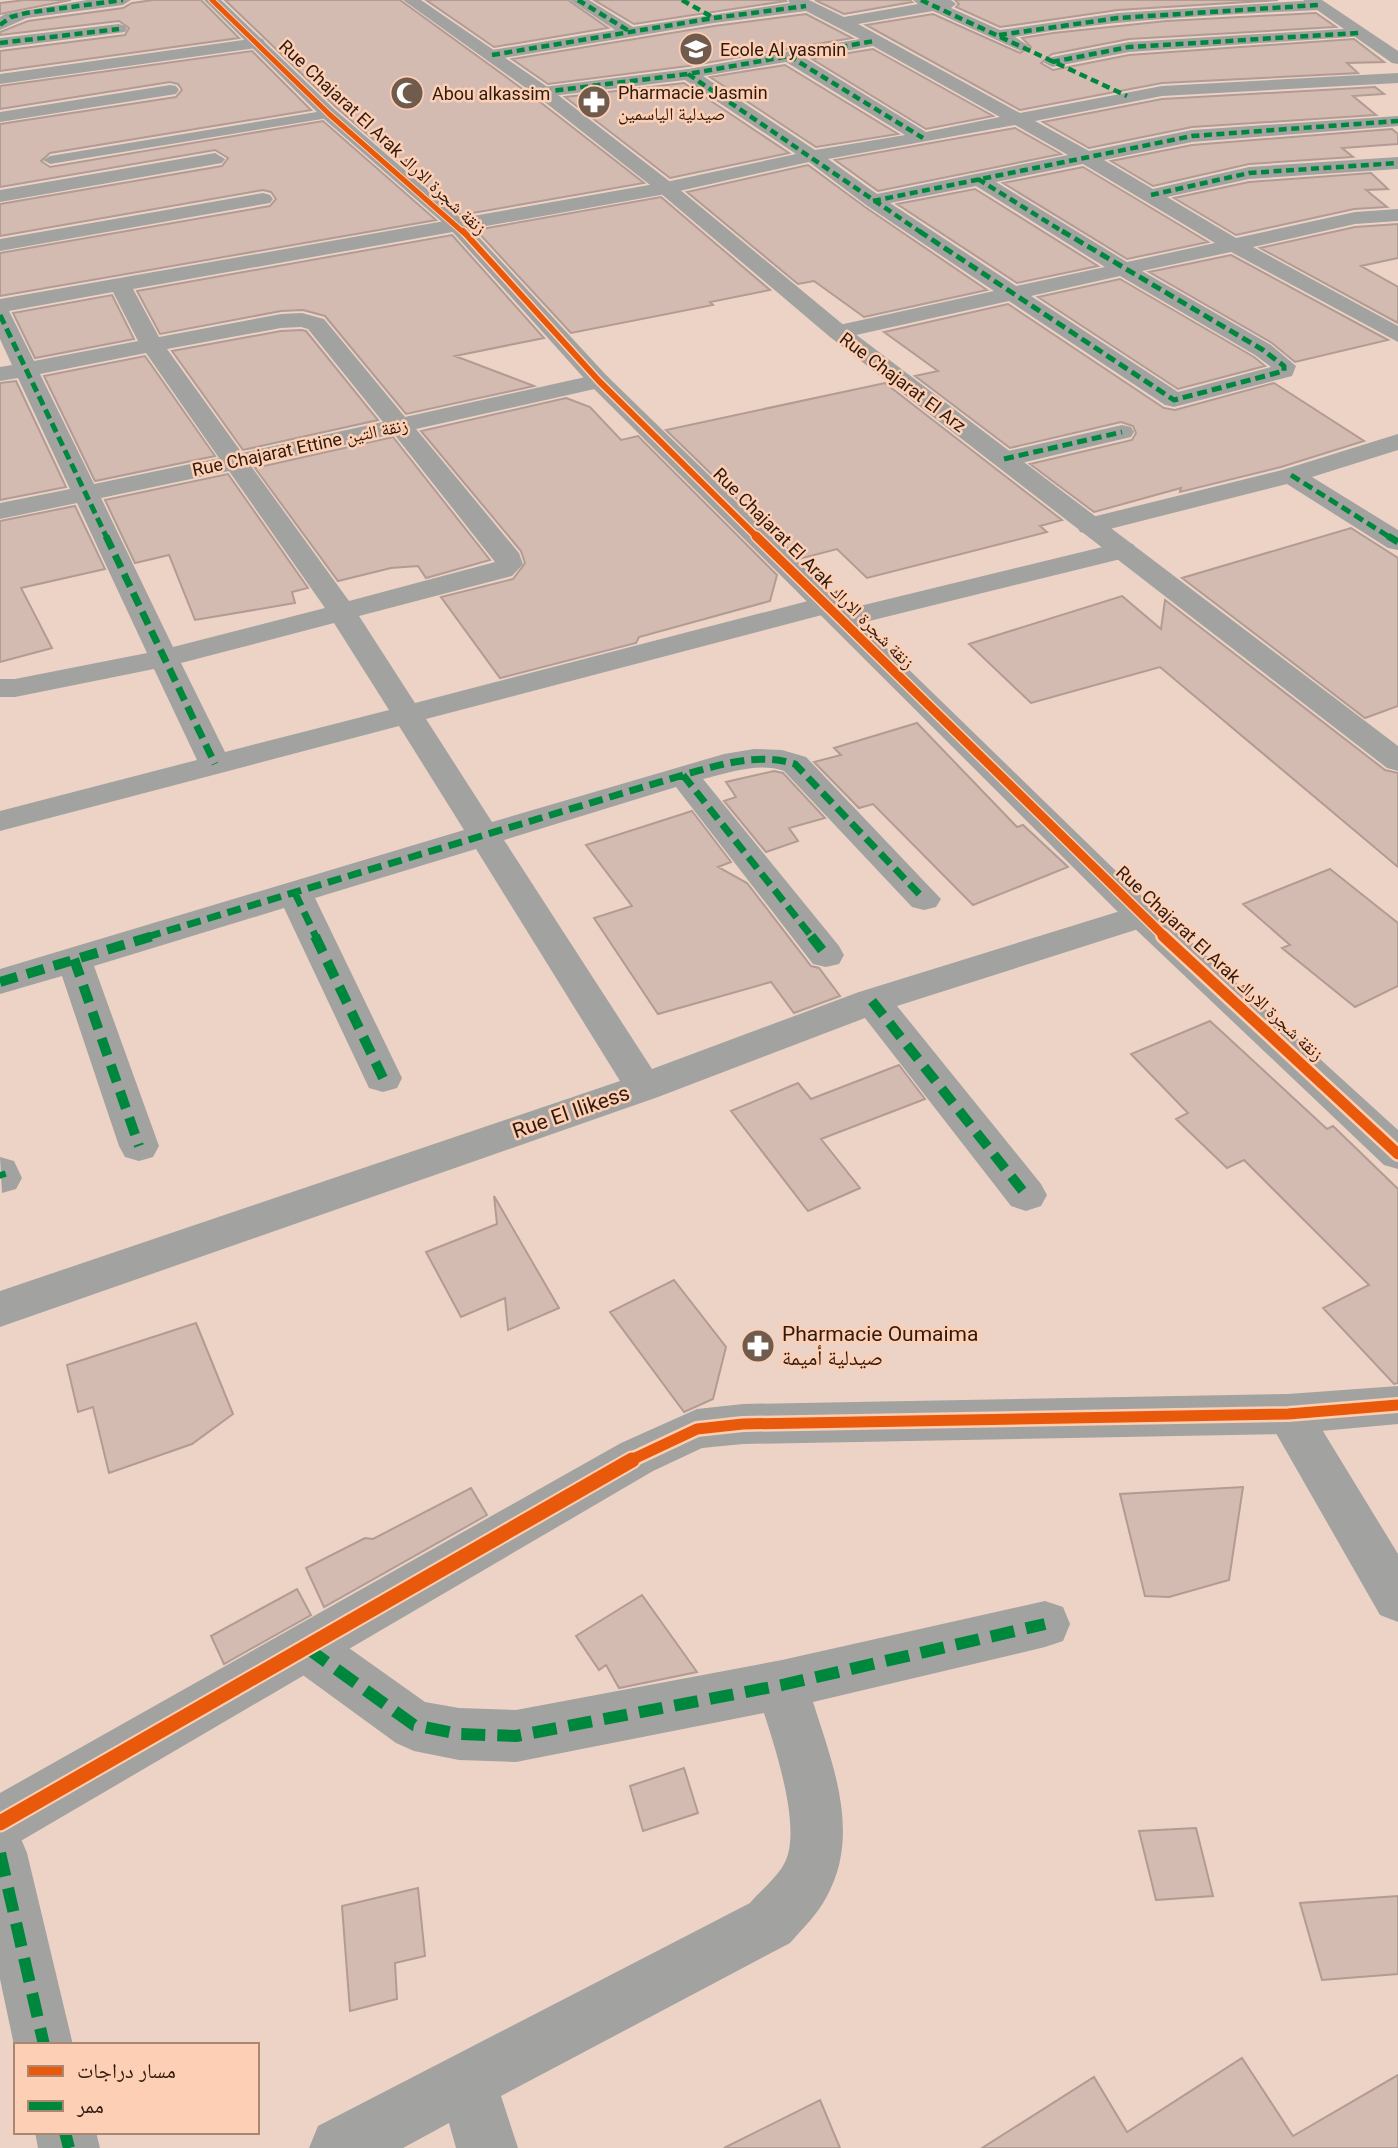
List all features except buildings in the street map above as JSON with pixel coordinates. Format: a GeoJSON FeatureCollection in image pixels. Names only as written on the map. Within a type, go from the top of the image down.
{"type":"FeatureCollection","features":[{"type":"Feature","properties":{"kind":"street"},"geometry":{"type":"LineString","coordinates":[[0,25],[11,17],[26,13],[123,0]]}},
{"type":"Feature","properties":{"kind":"street","name":"Rue Chajarat El Arak زنقة شجرة الاراك"},"geometry":{"type":"LineString","coordinates":[[212,0],[329,114],[457,225],[599,381],[1142,916],[1398,1154]]}},
{"type":"Feature","properties":{"kind":"street","name":"Rue Chajarat El Arz"},"geometry":{"type":"LineString","coordinates":[[411,0],[543,92],[666,188],[838,332],[1398,761]]}},
{"type":"Feature","properties":{"kind":"street"},"geometry":{"type":"LineString","coordinates":[[578,0],[629,31]]}},
{"type":"Feature","properties":{"kind":"street"},"geometry":{"type":"LineString","coordinates":[[682,0],[714,18]]}},
{"type":"Feature","properties":{"kind":"street"},"geometry":{"type":"LineString","coordinates":[[842,22],[927,3],[961,2]]}},
{"type":"Feature","properties":{"kind":"street"},"geometry":{"type":"LineString","coordinates":[[492,55],[801,3],[842,22],[1087,158],[1232,244],[1398,334]]}},
{"type":"Feature","properties":{"kind":"street"},"geometry":{"type":"LineString","coordinates":[[927,3],[999,34],[1127,96]]}},
{"type":"Feature","properties":{"kind":"street"},"geometry":{"type":"LineString","coordinates":[[999,34],[1118,16],[1315,3],[1398,59]]}},
{"type":"Feature","properties":{"kind":"street"},"geometry":{"type":"LineString","coordinates":[[0,43],[119,29]]}},
{"type":"Feature","properties":{"kind":"street"},"geometry":{"type":"LineString","coordinates":[[1052,62],[1129,47],[1359,33]]}},
{"type":"Feature","properties":{"kind":"street"},"geometry":{"type":"LineString","coordinates":[[543,92],[688,74],[874,41]]}},
{"type":"Feature","properties":{"kind":"street"},"geometry":{"type":"LineString","coordinates":[[0,79],[257,44]]}},
{"type":"Feature","properties":{"kind":"street"},"geometry":{"type":"LineString","coordinates":[[789,57],[923,138]]}},
{"type":"Feature","properties":{"kind":"street"},"geometry":{"type":"LineString","coordinates":[[688,74],[812,156],[873,201],[1174,400],[1284,371],[1284,366],[1276,358],[1123,269],[978,179]]}},
{"type":"Feature","properties":{"kind":"street"},"geometry":{"type":"LineString","coordinates":[[0,306],[666,188],[812,156],[923,138],[1162,90],[1398,78]]}},
{"type":"Feature","properties":{"kind":"street"},"geometry":{"type":"LineString","coordinates":[[0,117],[170,90]]}},
{"type":"Feature","properties":{"kind":"street"},"geometry":{"type":"LineString","coordinates":[[873,201],[1192,135],[1398,121]]}},
{"type":"Feature","properties":{"kind":"street"},"geometry":{"type":"LineString","coordinates":[[49,299],[25,241],[0,195],[215,159]]}},
{"type":"Feature","properties":{"kind":"street"},"geometry":{"type":"LineString","coordinates":[[1151,195],[1249,173],[1398,163]]}},
{"type":"Feature","properties":{"kind":"street"},"geometry":{"type":"LineString","coordinates":[[0,245],[263,199]]}},
{"type":"Feature","properties":{"kind":"street"},"geometry":{"type":"LineString","coordinates":[[838,332],[1355,218],[1398,215]]}},
{"type":"Feature","properties":{"kind":"street"},"geometry":{"type":"LineString","coordinates":[[121,286],[151,344],[342,612],[644,1087]]}},
{"type":"Feature","properties":{"kind":"street"},"geometry":{"type":"LineString","coordinates":[[0,315],[12,372],[86,493],[215,764]]}},
{"type":"Feature","properties":{"kind":"street"},"geometry":{"type":"LineString","coordinates":[[0,688],[15,688],[164,658],[485,575],[502,570],[509,564],[505,552],[401,425],[316,324],[310,321],[281,321],[12,372]]}},
{"type":"Feature","properties":{"kind":"street","name":"Rue Chajarat Ettine زنقة التين"},"geometry":{"type":"LineString","coordinates":[[0,510],[237,462],[599,381]]}},
{"type":"Feature","properties":{"kind":"street"},"geometry":{"type":"LineString","coordinates":[[1004,460],[1122,432]]}},
{"type":"Feature","properties":{"kind":"street"},"geometry":{"type":"LineString","coordinates":[[1090,526],[1290,475],[1398,442]]}},
{"type":"Feature","properties":{"kind":"street"},"geometry":{"type":"LineString","coordinates":[[1290,475],[1398,542]]}},
{"type":"Feature","properties":{"kind":"street"},"geometry":{"type":"LineString","coordinates":[[0,821],[406,714],[834,612],[1123,551]]}},
{"type":"Feature","properties":{"kind":"street"},"geometry":{"type":"LineString","coordinates":[[0,982],[683,775],[750,760],[780,759],[794,764],[923,900]]}},
{"type":"Feature","properties":{"kind":"street"},"geometry":{"type":"LineString","coordinates":[[683,775],[826,955]]}},
{"type":"Feature","properties":{"kind":"street"},"geometry":{"type":"LineString","coordinates":[[295,893],[383,1078]]}},
{"type":"Feature","properties":{"kind":"street","name":"Rue El Ilikess"},"geometry":{"type":"LineString","coordinates":[[0,1309],[644,1087],[872,1001],[1142,916]]}},
{"type":"Feature","properties":{"kind":"street"},"geometry":{"type":"LineString","coordinates":[[74,959],[139,1146]]}},
{"type":"Feature","properties":{"kind":"street"},"geometry":{"type":"LineString","coordinates":[[872,1001],[1026,1195]]}},
{"type":"Feature","properties":{"kind":"street"},"geometry":{"type":"LineString","coordinates":[[0,1824],[637,1457],[697,1429],[743,1424],[1288,1414],[1398,1405]]}},
{"type":"Feature","properties":{"kind":"street"},"geometry":{"type":"LineString","coordinates":[[1288,1414],[1398,1599]]}},
{"type":"Feature","properties":{"kind":"street"},"geometry":{"type":"LineString","coordinates":[[307,1648],[414,1725],[459,1734],[516,1736],[782,1685],[1045,1624]]}},
{"type":"Feature","properties":{"kind":"street"},"geometry":{"type":"LineString","coordinates":[[340,2148],[770,1923],[810,1874],[817,1846],[818,1815],[782,1685]]}},
{"type":"Feature","properties":{"kind":"street"},"geometry":{"type":"LineString","coordinates":[[0,1853],[44,2043]]}},
{"type":"Feature","properties":{"kind":"street"},"geometry":{"type":"LineString","coordinates":[[466,2082],[486,2148]]}},
{"type":"Feature","properties":{"kind":"lane"},"geometry":{"type":"LineString","coordinates":[[50,160],[329,114]]}},
{"type":"Feature","properties":{"kind":"marked path"},"geometry":{"type":"LineString","coordinates":[[0,25],[11,17],[26,13],[123,0]]}},
{"type":"Feature","properties":{"kind":"marked path"},"geometry":{"type":"LineString","coordinates":[[578,0],[629,31]]}},
{"type":"Feature","properties":{"kind":"marked path"},"geometry":{"type":"LineString","coordinates":[[682,0],[714,18]]}},
{"type":"Feature","properties":{"kind":"marked path"},"geometry":{"type":"LineString","coordinates":[[921,0],[1127,96]]}},
{"type":"Feature","properties":{"kind":"marked path"},"geometry":{"type":"LineString","coordinates":[[999,35],[1118,18],[1318,5]]}},
{"type":"Feature","properties":{"kind":"marked path"},"geometry":{"type":"LineString","coordinates":[[492,55],[714,18],[806,6]]}},
{"type":"Feature","properties":{"kind":"marked path"},"geometry":{"type":"LineString","coordinates":[[0,43],[119,29]]}},
{"type":"Feature","properties":{"kind":"marked path"},"geometry":{"type":"LineString","coordinates":[[1052,62],[1129,47],[1359,33]]}},
{"type":"Feature","properties":{"kind":"marked path"},"geometry":{"type":"LineString","coordinates":[[543,92],[688,74],[874,41]]}},
{"type":"Feature","properties":{"kind":"marked path"},"geometry":{"type":"LineString","coordinates":[[789,56],[923,138]]}},
{"type":"Feature","properties":{"kind":"marked path"},"geometry":{"type":"LineString","coordinates":[[688,74],[812,156],[873,201],[1174,400],[1284,371],[1284,366],[1263,350],[1123,269],[978,179]]}},
{"type":"Feature","properties":{"kind":"marked path"},"geometry":{"type":"LineString","coordinates":[[873,201],[1192,136],[1398,121]]}},
{"type":"Feature","properties":{"kind":"marked path"},"geometry":{"type":"LineString","coordinates":[[1151,195],[1249,173],[1398,163]]}},
{"type":"Feature","properties":{"kind":"marked path"},"geometry":{"type":"LineString","coordinates":[[0,315],[215,764]]}},
{"type":"Feature","properties":{"kind":"marked path"},"geometry":{"type":"LineString","coordinates":[[1004,459],[1122,432]]}},
{"type":"Feature","properties":{"kind":"marked path"},"geometry":{"type":"LineString","coordinates":[[1291,475],[1398,542]]}},
{"type":"Feature","properties":{"kind":"marked path"},"geometry":{"type":"LineString","coordinates":[[0,982],[683,775],[754,759],[768,758],[795,764],[924,899]]}},
{"type":"Feature","properties":{"kind":"marked path"},"geometry":{"type":"LineString","coordinates":[[683,775],[826,955]]}},
{"type":"Feature","properties":{"kind":"marked path"},"geometry":{"type":"LineString","coordinates":[[295,893],[383,1078]]}},
{"type":"Feature","properties":{"kind":"marked path"},"geometry":{"type":"LineString","coordinates":[[74,959],[139,1146]]}},
{"type":"Feature","properties":{"kind":"marked path"},"geometry":{"type":"LineString","coordinates":[[872,1001],[1026,1195]]}},
{"type":"Feature","properties":{"kind":"marked path"},"geometry":{"type":"LineString","coordinates":[[0,1172],[2,1178]]}},
{"type":"Feature","properties":{"kind":"marked path"},"geometry":{"type":"LineString","coordinates":[[307,1648],[414,1725],[459,1734],[516,1736],[782,1685],[1045,1624]]}},
{"type":"Feature","properties":{"kind":"marked path"},"geometry":{"type":"LineString","coordinates":[[0,1853],[44,2043]]}},
{"type":"Feature","properties":{"kind":"marked path"},"geometry":{"type":"LineString","coordinates":[[66,2134],[69,2148]]}},
{"type":"Feature","properties":{"kind":"cycle path"},"geometry":{"type":"LineString","coordinates":[[212,0],[329,114],[457,225],[599,381],[1142,916],[1398,1154]]}},
{"type":"Feature","properties":{"kind":"cycle path"},"geometry":{"type":"LineString","coordinates":[[0,1823],[637,1457],[697,1429],[743,1424],[1288,1414],[1398,1405]]}},
{"type":"Feature","properties":{"kind":"place","name":"Ecole Al yasmin"},"geometry":{"type":"Point","coordinates":[696,49]}},
{"type":"Feature","properties":{"kind":"place","name":"Abou alkassim"},"geometry":{"type":"Point","coordinates":[407,93]}},
{"type":"Feature","properties":{"kind":"place","name":"Pharmacie Jasmin صيدلية الياسمين"},"geometry":{"type":"Point","coordinates":[594,102]}},
{"type":"Feature","properties":{"kind":"place","name":"Pharmacie Oumaima صيدلية أميمة"},"geometry":{"type":"Point","coordinates":[758,1346]}}]}
